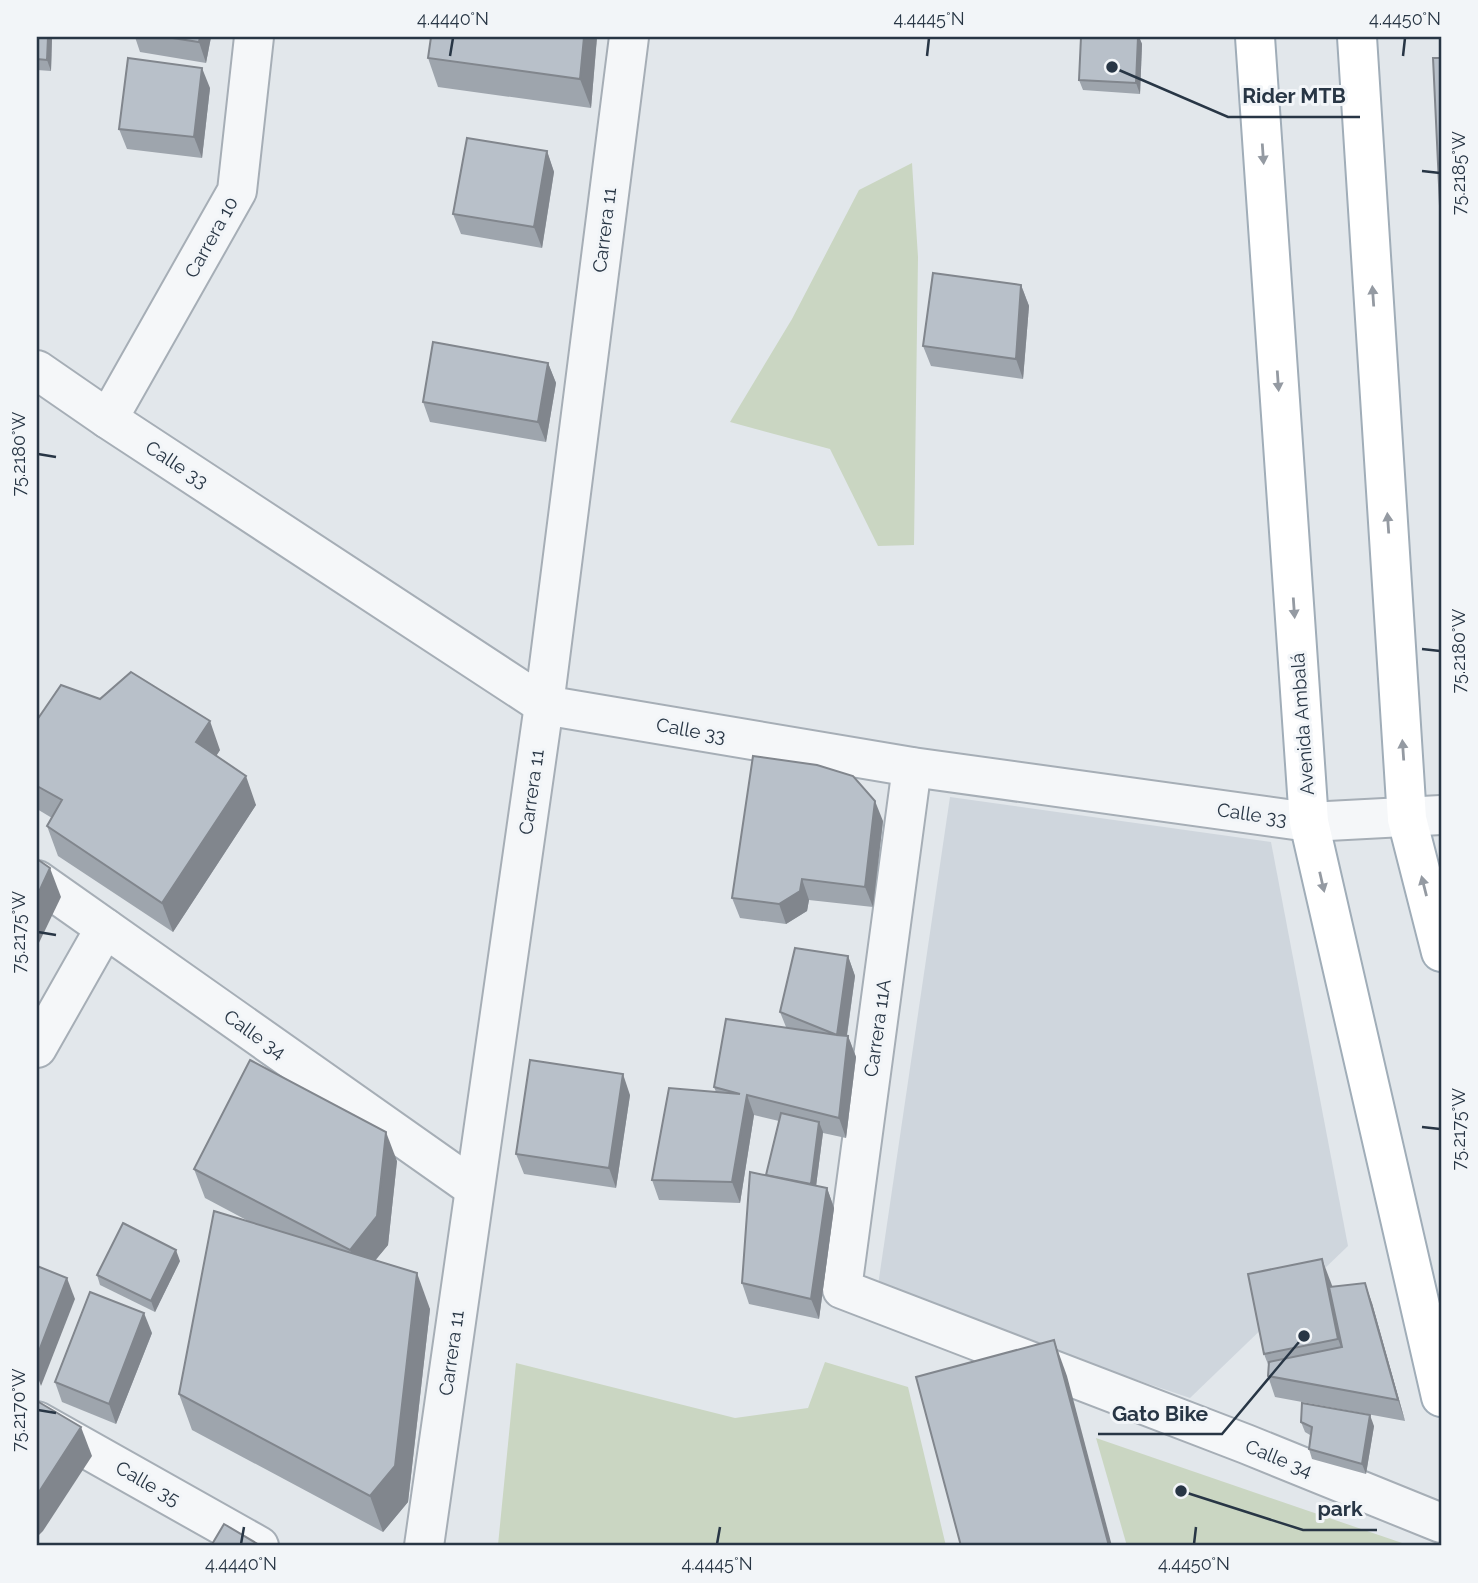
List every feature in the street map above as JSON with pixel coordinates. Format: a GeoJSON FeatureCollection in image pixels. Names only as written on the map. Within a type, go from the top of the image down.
{"type":"FeatureCollection","features":[{"type":"Feature","properties":{"kind":"main road","name":"Avenida Ambalá"},"geometry":{"type":"LineString","coordinates":[[1255,37],[1309,822],[1441,1397]]}},
{"type":"Feature","properties":{"kind":"main road"},"geometry":{"type":"LineString","coordinates":[[1357,37],[1424,817],[1441,952]]}},
{"type":"Feature","properties":{"kind":"street","name":"Carrera 10"},"geometry":{"type":"LineString","coordinates":[[108,419],[237,191],[254,37]]}},
{"type":"Feature","properties":{"kind":"street","name":"Carrera 11"},"geometry":{"type":"LineString","coordinates":[[424,1546],[544,705],[629,37]]}},
{"type":"Feature","properties":{"kind":"street","name":"Calle 33"},"geometry":{"type":"LineString","coordinates":[[37,370],[544,705],[912,767],[1309,822],[1424,817]]}},
{"type":"Feature","properties":{"kind":"street","name":"Carrera 11A"},"geometry":{"type":"LineString","coordinates":[[842,1289],[912,767]]}},
{"type":"Feature","properties":{"kind":"street","name":"Calle 34"},"geometry":{"type":"LineString","coordinates":[[37,880],[474,1188]]}},
{"type":"Feature","properties":{"kind":"street"},"geometry":{"type":"LineString","coordinates":[[37,1048],[105,928]]}},
{"type":"Feature","properties":{"kind":"street","name":"Calle 34"},"geometry":{"type":"LineString","coordinates":[[842,1289],[1441,1522]]}},
{"type":"Feature","properties":{"kind":"street","name":"Calle 35"},"geometry":{"type":"LineString","coordinates":[[37,1421],[259,1546]]}},
{"type":"Feature","properties":{"kind":"shaded area"},"geometry":{"type":"Polygon","coordinates":[[[950,797],[1271,842],[1348,1246],[1190,1398],[877,1292],[950,797]]]}},
{"type":"Feature","properties":{"kind":"green space"},"geometry":{"type":"Polygon","coordinates":[[[912,163],[918,257],[914,545],[878,546],[830,449],[730,422],[792,319],[859,190],[912,163]]]}},
{"type":"Feature","properties":{"kind":"green space"},"geometry":{"type":"Polygon","coordinates":[[[825,1362],[908,1387],[946,1546],[498,1545],[516,1363],[735,1418],[808,1408],[825,1362]]]}},
{"type":"Feature","properties":{"kind":"green space"},"geometry":{"type":"Polygon","coordinates":[[[1096,1438],[1405,1544],[1406,1546],[1127,1546],[1096,1438]]]}},
{"type":"Feature","properties":{"kind":"building"},"geometry":{"type":"Polygon","coordinates":[[[37,37],[48,37],[47,60],[37,59],[37,37]]]}},
{"type":"Feature","properties":{"kind":"building"},"geometry":{"type":"Polygon","coordinates":[[[166,37],[200,37],[199,42],[166,37]]]}},
{"type":"Feature","properties":{"kind":"building"},"geometry":{"type":"Polygon","coordinates":[[[431,37],[584,37],[580,79],[428,58],[431,37]]]}},
{"type":"Feature","properties":{"kind":"building"},"geometry":{"type":"Polygon","coordinates":[[[1081,37],[1138,37],[1136,83],[1079,80],[1081,37]]]}},
{"type":"Feature","properties":{"kind":"building"},"geometry":{"type":"Polygon","coordinates":[[[128,58],[202,68],[194,137],[119,129],[128,58]]]}},
{"type":"Feature","properties":{"kind":"building"},"geometry":{"type":"Polygon","coordinates":[[[1433,58],[1441,58],[1441,227],[1433,58]]]}},
{"type":"Feature","properties":{"kind":"building"},"geometry":{"type":"Polygon","coordinates":[[[467,138],[547,151],[534,227],[453,214],[467,138]]]}},
{"type":"Feature","properties":{"kind":"building"},"geometry":{"type":"Polygon","coordinates":[[[933,273],[1021,285],[1016,359],[923,346],[933,273]]]}},
{"type":"Feature","properties":{"kind":"building"},"geometry":{"type":"Polygon","coordinates":[[[433,342],[548,363],[538,422],[423,402],[433,342]]]}},
{"type":"Feature","properties":{"kind":"building"},"geometry":{"type":"Polygon","coordinates":[[[131,672],[210,721],[196,742],[246,776],[162,903],[47,826],[62,800],[37,786],[37,720],[61,685],[100,699],[131,672]]]}},
{"type":"Feature","properties":{"kind":"building"},"geometry":{"type":"Polygon","coordinates":[[[753,756],[817,765],[853,776],[875,801],[865,887],[802,879],[800,891],[779,904],[732,898],[753,756]]]}},
{"type":"Feature","properties":{"kind":"building"},"geometry":{"type":"Polygon","coordinates":[[[37,859],[50,868],[37,896],[37,859]]]}},
{"type":"Feature","properties":{"kind":"building"},"geometry":{"type":"Polygon","coordinates":[[[795,948],[848,956],[837,1035],[780,1012],[795,948]]]}},
{"type":"Feature","properties":{"kind":"building"},"geometry":{"type":"Polygon","coordinates":[[[726,1019],[848,1036],[839,1118],[747,1095],[732,1182],[652,1180],[669,1088],[740,1094],[714,1087],[726,1019]]]}},
{"type":"Feature","properties":{"kind":"building"},"geometry":{"type":"Polygon","coordinates":[[[250,1060],[386,1132],[377,1216],[350,1250],[194,1169],[250,1060]]]}},
{"type":"Feature","properties":{"kind":"building"},"geometry":{"type":"Polygon","coordinates":[[[530,1060],[623,1074],[609,1168],[516,1154],[530,1060]]]}},
{"type":"Feature","properties":{"kind":"building"},"geometry":{"type":"Polygon","coordinates":[[[781,1113],[819,1122],[811,1184],[766,1175],[781,1113]]]}},
{"type":"Feature","properties":{"kind":"building"},"geometry":{"type":"Polygon","coordinates":[[[750,1172],[827,1188],[811,1299],[742,1283],[750,1172]]]}},
{"type":"Feature","properties":{"kind":"building"},"geometry":{"type":"Polygon","coordinates":[[[214,1211],[417,1273],[395,1466],[370,1496],[179,1394],[214,1211]]]}},
{"type":"Feature","properties":{"kind":"building"},"geometry":{"type":"Polygon","coordinates":[[[123,1223],[176,1250],[151,1301],[97,1275],[123,1223]]]}},
{"type":"Feature","properties":{"kind":"building"},"geometry":{"type":"Polygon","coordinates":[[[1322,1259],[1338,1339],[1264,1354],[1248,1274],[1322,1259]]]}},
{"type":"Feature","properties":{"kind":"building"},"geometry":{"type":"Polygon","coordinates":[[[37,1266],[67,1278],[37,1356],[37,1266]]]}},
{"type":"Feature","properties":{"kind":"building"},"geometry":{"type":"Polygon","coordinates":[[[1365,1283],[1398,1400],[1268,1376],[1269,1362],[1342,1347],[1329,1287],[1365,1283]]]}},
{"type":"Feature","properties":{"kind":"building"},"geometry":{"type":"Polygon","coordinates":[[[90,1292],[144,1313],[109,1404],[55,1382],[90,1292]]]}},
{"type":"Feature","properties":{"kind":"building"},"geometry":{"type":"Polygon","coordinates":[[[1054,1340],[1109,1546],[961,1546],[916,1377],[1054,1340]]]}},
{"type":"Feature","properties":{"kind":"building"},"geometry":{"type":"Polygon","coordinates":[[[37,1401],[81,1427],[37,1495],[37,1401]]]}},
{"type":"Feature","properties":{"kind":"building"},"geometry":{"type":"Polygon","coordinates":[[[1302,1403],[1370,1415],[1362,1464],[1309,1449],[1312,1427],[1301,1422],[1302,1403]]]}},
{"type":"Feature","properties":{"kind":"building"},"geometry":{"type":"Polygon","coordinates":[[[224,1524],[261,1546],[211,1546],[224,1524]]]}},
{"type":"Feature","properties":{"kind":"place","name":"Rider MTB"},"geometry":{"type":"Point","coordinates":[1112,67]}},
{"type":"Feature","properties":{"kind":"place","name":"Gato Bike"},"geometry":{"type":"Point","coordinates":[1304,1336]}},
{"type":"Feature","properties":{"kind":"place","name":"park"},"geometry":{"type":"Point","coordinates":[1181,1491]}}]}
